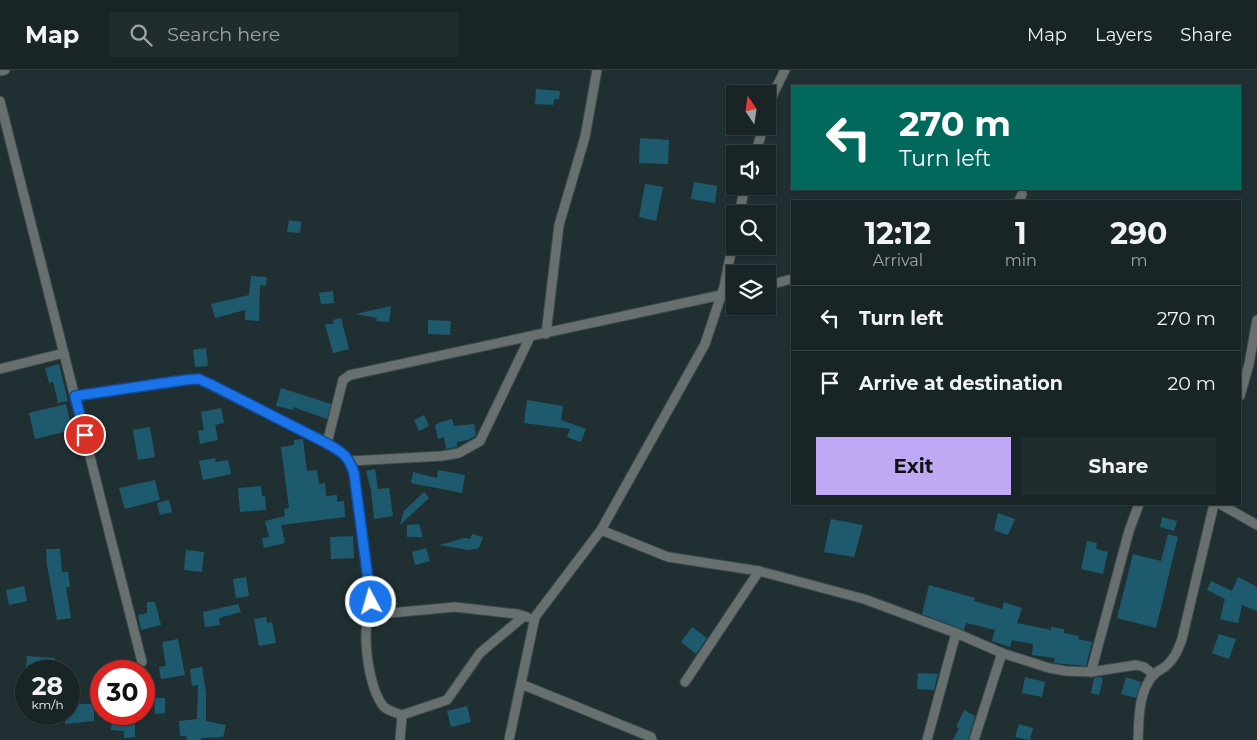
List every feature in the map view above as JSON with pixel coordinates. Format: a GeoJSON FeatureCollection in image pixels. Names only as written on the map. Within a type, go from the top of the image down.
{"type":"FeatureCollection","features":[{"type":"Feature","properties":{"kind":"street"},"geometry":{"type":"LineString","coordinates":[[0,71],[4,70]]}},
{"type":"Feature","properties":{"kind":"street"},"geometry":{"type":"LineString","coordinates":[[546,334],[559,225],[585,136],[597,70]]}},
{"type":"Feature","properties":{"kind":"street"},"geometry":{"type":"LineString","coordinates":[[776,88],[785,70]]}},
{"type":"Feature","properties":{"kind":"street"},"geometry":{"type":"LineString","coordinates":[[0,101],[141,660]]}},
{"type":"Feature","properties":{"kind":"street"},"geometry":{"type":"LineString","coordinates":[[509,740],[535,617],[601,530],[705,344],[721,295],[730,255]]}},
{"type":"Feature","properties":{"kind":"street"},"geometry":{"type":"LineString","coordinates":[[776,283],[791,280]]}},
{"type":"Feature","properties":{"kind":"street"},"geometry":{"type":"LineString","coordinates":[[326,443],[343,380],[350,375],[726,294]]}},
{"type":"Feature","properties":{"kind":"street"},"geometry":{"type":"LineString","coordinates":[[1241,392],[1249,364],[1257,320]]}},
{"type":"Feature","properties":{"kind":"street"},"geometry":{"type":"LineString","coordinates":[[350,461],[442,456],[459,453],[480,441],[530,337]]}},
{"type":"Feature","properties":{"kind":"street"},"geometry":{"type":"LineString","coordinates":[[0,369],[64,353]]}},
{"type":"Feature","properties":{"kind":"street"},"geometry":{"type":"LineString","coordinates":[[75,396],[199,379],[343,452],[350,461],[354,473],[370,590],[371,602],[366,635],[368,667],[378,699],[386,708],[402,715],[447,700],[480,653],[523,617]]}},
{"type":"Feature","properties":{"kind":"street"},"geometry":{"type":"LineString","coordinates":[[1091,672],[1129,530],[1139,505]]}},
{"type":"Feature","properties":{"kind":"street"},"geometry":{"type":"LineString","coordinates":[[1138,740],[1140,707],[1145,689],[1154,675],[1170,663],[1177,654],[1182,640],[1214,505]]}},
{"type":"Feature","properties":{"kind":"street"},"geometry":{"type":"LineString","coordinates":[[1222,505],[1257,525]]}},
{"type":"Feature","properties":{"kind":"street"},"geometry":{"type":"LineString","coordinates":[[601,530],[668,557],[759,571],[864,599],[1049,668],[1091,672],[1136,665],[1144,667],[1154,675]]}},
{"type":"Feature","properties":{"kind":"street"},"geometry":{"type":"LineString","coordinates":[[686,682],[759,571]]}},
{"type":"Feature","properties":{"kind":"street"},"geometry":{"type":"LineString","coordinates":[[368,615],[455,607],[535,617]]}},
{"type":"Feature","properties":{"kind":"street"},"geometry":{"type":"LineString","coordinates":[[927,740],[956,633]]}},
{"type":"Feature","properties":{"kind":"street"},"geometry":{"type":"LineString","coordinates":[[974,740],[1002,652]]}},
{"type":"Feature","properties":{"kind":"street"},"geometry":{"type":"LineString","coordinates":[[521,684],[651,737],[652,740]]}},
{"type":"Feature","properties":{"kind":"street"},"geometry":{"type":"LineString","coordinates":[[400,740],[402,715]]}},
{"type":"Feature","properties":{"kind":"building"},"geometry":{"type":"Polygon","coordinates":[[[536,89],[560,91],[559,99],[554,99],[553,105],[535,104],[536,89]]]}},
{"type":"Feature","properties":{"kind":"building"},"geometry":{"type":"Polygon","coordinates":[[[640,138],[669,140],[668,164],[639,163],[640,138]]]}},
{"type":"Feature","properties":{"kind":"building"},"geometry":{"type":"Polygon","coordinates":[[[694,182],[717,186],[715,203],[691,199],[694,182]]]}},
{"type":"Feature","properties":{"kind":"building"},"geometry":{"type":"Polygon","coordinates":[[[645,184],[663,187],[656,221],[639,217],[645,184]]]}},
{"type":"Feature","properties":{"kind":"building"},"geometry":{"type":"Polygon","coordinates":[[[289,220],[301,222],[300,233],[287,232],[289,220]]]}},
{"type":"Feature","properties":{"kind":"building"},"geometry":{"type":"Polygon","coordinates":[[[251,276],[267,277],[266,286],[260,285],[259,321],[245,320],[245,310],[215,318],[211,304],[249,295],[251,276]]]}},
{"type":"Feature","properties":{"kind":"building"},"geometry":{"type":"Polygon","coordinates":[[[333,291],[334,303],[321,304],[319,293],[333,291]]]}},
{"type":"Feature","properties":{"kind":"building"},"geometry":{"type":"Polygon","coordinates":[[[391,306],[389,322],[376,321],[377,318],[356,314],[391,306]]]}},
{"type":"Feature","properties":{"kind":"building"},"geometry":{"type":"Polygon","coordinates":[[[341,318],[349,349],[333,353],[325,324],[334,324],[333,320],[341,318]]]}},
{"type":"Feature","properties":{"kind":"building"},"geometry":{"type":"Polygon","coordinates":[[[428,320],[451,321],[450,335],[428,334],[428,320]]]}},
{"type":"Feature","properties":{"kind":"building"},"geometry":{"type":"Polygon","coordinates":[[[206,348],[208,366],[195,367],[193,350],[206,348]]]}},
{"type":"Feature","properties":{"kind":"building"},"geometry":{"type":"Polygon","coordinates":[[[59,364],[68,401],[58,403],[53,382],[49,383],[45,368],[59,364]]]}},
{"type":"Feature","properties":{"kind":"building"},"geometry":{"type":"Polygon","coordinates":[[[281,388],[331,404],[327,419],[293,407],[293,410],[276,406],[281,388]]]}},
{"type":"Feature","properties":{"kind":"building"},"geometry":{"type":"Polygon","coordinates":[[[527,400],[563,406],[561,420],[586,429],[581,442],[567,437],[570,429],[524,423],[527,400]]]}},
{"type":"Feature","properties":{"kind":"building"},"geometry":{"type":"Polygon","coordinates":[[[66,404],[72,430],[35,439],[29,413],[66,404]]]}},
{"type":"Feature","properties":{"kind":"building"},"geometry":{"type":"Polygon","coordinates":[[[221,408],[224,423],[215,425],[218,440],[200,444],[198,431],[204,430],[201,412],[221,408]]]}},
{"type":"Feature","properties":{"kind":"building"},"geometry":{"type":"Polygon","coordinates":[[[424,415],[429,426],[419,431],[414,420],[424,415]]]}},
{"type":"Feature","properties":{"kind":"building"},"geometry":{"type":"Polygon","coordinates":[[[452,419],[454,426],[474,424],[476,435],[468,440],[457,442],[457,447],[446,449],[444,437],[438,439],[435,425],[452,419]]]}},
{"type":"Feature","properties":{"kind":"building"},"geometry":{"type":"Polygon","coordinates":[[[150,427],[155,457],[138,460],[133,430],[150,427]]]}},
{"type":"Feature","properties":{"kind":"building"},"geometry":{"type":"Polygon","coordinates":[[[303,439],[307,471],[317,470],[319,484],[325,483],[326,496],[337,495],[337,502],[344,501],[345,517],[281,525],[285,543],[264,548],[262,538],[269,537],[265,521],[285,516],[284,509],[289,508],[281,447],[294,445],[294,440],[303,439]]]}},
{"type":"Feature","properties":{"kind":"building"},"geometry":{"type":"Polygon","coordinates":[[[215,458],[216,462],[228,460],[231,474],[203,480],[199,461],[215,458]]]}},
{"type":"Feature","properties":{"kind":"building"},"geometry":{"type":"Polygon","coordinates":[[[375,469],[378,489],[389,488],[393,516],[374,519],[371,490],[366,471],[375,469]]]}},
{"type":"Feature","properties":{"kind":"building"},"geometry":{"type":"Polygon","coordinates":[[[438,470],[465,475],[462,493],[411,483],[413,472],[437,478],[438,470]]]}},
{"type":"Feature","properties":{"kind":"building"},"geometry":{"type":"Polygon","coordinates":[[[155,480],[160,500],[125,509],[119,488],[155,480]]]}},
{"type":"Feature","properties":{"kind":"building"},"geometry":{"type":"Polygon","coordinates":[[[261,486],[262,496],[265,496],[266,510],[240,512],[238,488],[261,486]]]}},
{"type":"Feature","properties":{"kind":"building"},"geometry":{"type":"Polygon","coordinates":[[[424,492],[429,498],[400,525],[404,511],[424,492]]]}},
{"type":"Feature","properties":{"kind":"building"},"geometry":{"type":"Polygon","coordinates":[[[169,500],[172,512],[160,515],[157,503],[169,500]]]}},
{"type":"Feature","properties":{"kind":"building"},"geometry":{"type":"Polygon","coordinates":[[[998,513],[1015,519],[1008,535],[994,530],[998,513]]]}},
{"type":"Feature","properties":{"kind":"building"},"geometry":{"type":"Polygon","coordinates":[[[1162,517],[1177,521],[1174,531],[1160,527],[1162,517]]]}},
{"type":"Feature","properties":{"kind":"building"},"geometry":{"type":"Polygon","coordinates":[[[831,519],[863,525],[854,557],[824,552],[831,519]]]}},
{"type":"Feature","properties":{"kind":"building"},"geometry":{"type":"Polygon","coordinates":[[[419,524],[423,537],[407,537],[407,525],[419,524]]]}},
{"type":"Feature","properties":{"kind":"building"},"geometry":{"type":"Polygon","coordinates":[[[472,534],[483,537],[479,548],[469,550],[439,545],[465,538],[470,539],[472,534]]]}},
{"type":"Feature","properties":{"kind":"building"},"geometry":{"type":"Polygon","coordinates":[[[1168,534],[1178,537],[1156,628],[1117,618],[1133,554],[1161,561],[1168,534]]]}},
{"type":"Feature","properties":{"kind":"building"},"geometry":{"type":"Polygon","coordinates":[[[353,536],[354,558],[331,559],[330,537],[353,536]]]}},
{"type":"Feature","properties":{"kind":"building"},"geometry":{"type":"Polygon","coordinates":[[[1087,541],[1097,543],[1096,549],[1108,552],[1103,574],[1081,569],[1087,541]]]}},
{"type":"Feature","properties":{"kind":"building"},"geometry":{"type":"Polygon","coordinates":[[[426,548],[430,561],[415,565],[412,552],[426,548]]]}},
{"type":"Feature","properties":{"kind":"building"},"geometry":{"type":"Polygon","coordinates":[[[46,549],[60,549],[62,572],[68,572],[70,587],[66,587],[71,618],[57,620],[46,549]]]}},
{"type":"Feature","properties":{"kind":"building"},"geometry":{"type":"Polygon","coordinates":[[[186,550],[204,552],[202,572],[184,570],[186,550]]]}},
{"type":"Feature","properties":{"kind":"building"},"geometry":{"type":"Polygon","coordinates":[[[246,577],[249,596],[236,598],[233,579],[246,577]]]}},
{"type":"Feature","properties":{"kind":"building"},"geometry":{"type":"Polygon","coordinates":[[[1238,577],[1257,587],[1257,611],[1242,605],[1238,623],[1220,619],[1225,599],[1207,590],[1211,581],[1232,591],[1238,577]]]}},
{"type":"Feature","properties":{"kind":"building"},"geometry":{"type":"Polygon","coordinates":[[[929,585],[975,598],[974,601],[1002,609],[1004,602],[1022,608],[1017,623],[1051,630],[1051,627],[1064,629],[1064,633],[1079,636],[1078,639],[1092,642],[1086,666],[1054,663],[1055,658],[1032,655],[1033,644],[1012,640],[1010,647],[992,641],[995,630],[966,623],[964,630],[922,614],[929,585]]]}},
{"type":"Feature","properties":{"kind":"building"},"geometry":{"type":"Polygon","coordinates":[[[24,586],[27,601],[9,605],[6,590],[24,586]]]}},
{"type":"Feature","properties":{"kind":"building"},"geometry":{"type":"Polygon","coordinates":[[[147,602],[155,602],[161,625],[141,630],[138,615],[147,613],[147,602]]]}},
{"type":"Feature","properties":{"kind":"building"},"geometry":{"type":"Polygon","coordinates":[[[238,604],[241,612],[219,618],[220,625],[205,627],[203,612],[238,604]]]}},
{"type":"Feature","properties":{"kind":"building"},"geometry":{"type":"Polygon","coordinates":[[[266,617],[267,623],[272,622],[276,643],[259,646],[254,619],[266,617]]]}},
{"type":"Feature","properties":{"kind":"building"},"geometry":{"type":"Polygon","coordinates":[[[692,627],[707,638],[696,654],[681,642],[692,627]]]}},
{"type":"Feature","properties":{"kind":"building"},"geometry":{"type":"Polygon","coordinates":[[[1219,634],[1236,639],[1229,659],[1212,653],[1219,634]]]}},
{"type":"Feature","properties":{"kind":"building"},"geometry":{"type":"Polygon","coordinates":[[[178,639],[185,675],[161,679],[159,667],[166,666],[162,642],[178,639]]]}},
{"type":"Feature","properties":{"kind":"building"},"geometry":{"type":"Polygon","coordinates":[[[27,656],[55,658],[55,660],[27,660],[27,656]]]}},
{"type":"Feature","properties":{"kind":"building"},"geometry":{"type":"Polygon","coordinates":[[[202,667],[206,692],[206,721],[226,725],[223,737],[187,740],[186,736],[180,736],[179,721],[197,719],[198,685],[192,686],[190,669],[202,667]]]}},
{"type":"Feature","properties":{"kind":"building"},"geometry":{"type":"Polygon","coordinates":[[[918,673],[938,674],[934,690],[917,689],[918,673]]]}},
{"type":"Feature","properties":{"kind":"building"},"geometry":{"type":"Polygon","coordinates":[[[1025,677],[1045,682],[1042,697],[1022,693],[1025,677]]]}},
{"type":"Feature","properties":{"kind":"building"},"geometry":{"type":"Polygon","coordinates":[[[1126,677],[1141,682],[1136,698],[1121,694],[1126,677]]]}},
{"type":"Feature","properties":{"kind":"building"},"geometry":{"type":"Polygon","coordinates":[[[1094,678],[1103,678],[1099,695],[1091,693],[1094,678]]]}},
{"type":"Feature","properties":{"kind":"building"},"geometry":{"type":"Polygon","coordinates":[[[155,698],[165,698],[165,713],[155,714],[155,698]]]}},
{"type":"Feature","properties":{"kind":"building"},"geometry":{"type":"Polygon","coordinates":[[[80,704],[90,704],[90,721],[80,722],[80,704]]]}},
{"type":"Feature","properties":{"kind":"building"},"geometry":{"type":"Polygon","coordinates":[[[467,706],[471,722],[451,727],[447,711],[467,706]]]}},
{"type":"Feature","properties":{"kind":"building"},"geometry":{"type":"Polygon","coordinates":[[[964,710],[975,716],[968,740],[953,740],[959,728],[956,727],[964,710]]]}},
{"type":"Feature","properties":{"kind":"building"},"geometry":{"type":"Polygon","coordinates":[[[1019,724],[1033,728],[1030,740],[1015,737],[1019,724]]]}},
{"type":"Feature","properties":{"kind":"building"},"geometry":{"type":"Polygon","coordinates":[[[112,725],[135,725],[135,737],[124,738],[124,731],[111,730],[112,725]]]}},
{"type":"Feature","properties":{"kind":"route"},"geometry":{"type":"LineString","coordinates":[[85,435],[75,396],[199,379],[343,452],[350,461],[354,473],[371,602]]}}]}
